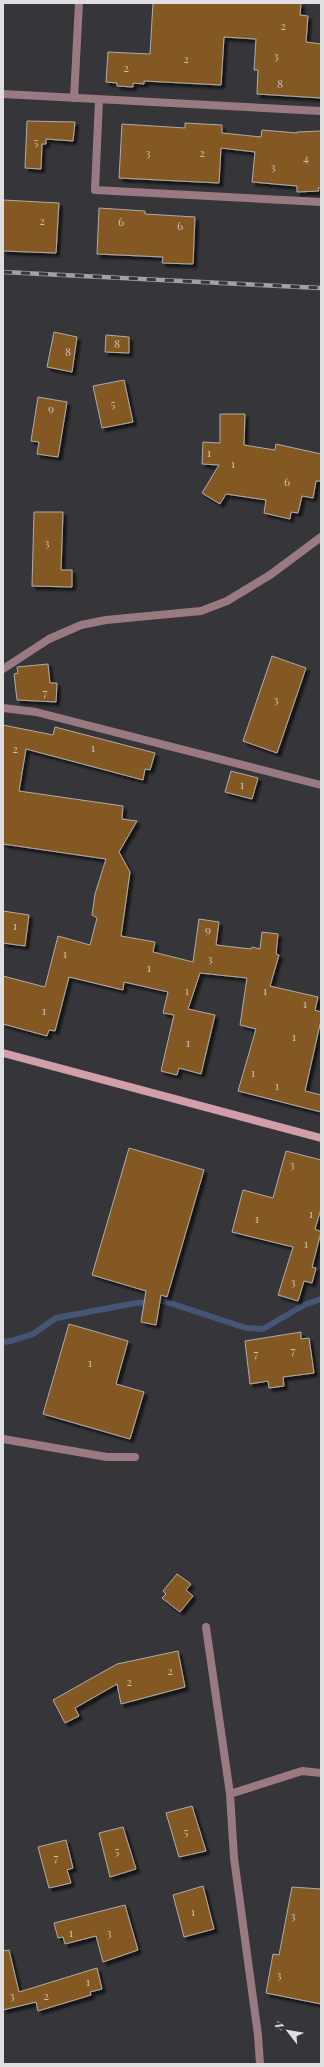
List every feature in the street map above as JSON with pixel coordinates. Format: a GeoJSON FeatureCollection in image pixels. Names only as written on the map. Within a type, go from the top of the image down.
{"type":"FeatureCollection","features":[{"type":"Feature","properties":{"kind":"main road"},"geometry":{"type":"LineString","coordinates":[[3,1053],[321,1138]]}},
{"type":"Feature","properties":{"kind":"street"},"geometry":{"type":"LineString","coordinates":[[74,98],[79,3]]}},
{"type":"Feature","properties":{"kind":"street"},"geometry":{"type":"LineString","coordinates":[[3,94],[321,111]]}},
{"type":"Feature","properties":{"kind":"street"},"geometry":{"type":"LineString","coordinates":[[99,100],[95,190],[321,202]]}},
{"type":"Feature","properties":{"kind":"street"},"geometry":{"type":"LineString","coordinates":[[3,669],[49,639],[81,625],[106,620],[201,611],[227,601],[270,575],[321,537]]}},
{"type":"Feature","properties":{"kind":"street"},"geometry":{"type":"LineString","coordinates":[[3,708],[36,712],[321,785]]}},
{"type":"Feature","properties":{"kind":"street"},"geometry":{"type":"LineString","coordinates":[[3,1439],[107,1457],[135,1457]]}},
{"type":"Feature","properties":{"kind":"street"},"geometry":{"type":"LineString","coordinates":[[206,1627],[230,1794],[234,1858],[258,2035],[260,2064]]}},
{"type":"Feature","properties":{"kind":"street"},"geometry":{"type":"LineString","coordinates":[[230,1794],[302,1771],[321,1773]]}},
{"type":"Feature","properties":{"kind":"building"},"geometry":{"type":"Polygon","coordinates":[[[153,3],[301,3],[300,15],[308,16],[306,42],[321,44],[321,98],[257,94],[258,70],[254,70],[256,39],[224,37],[221,85],[144,81],[144,84],[133,83],[133,87],[117,86],[117,83],[106,82],[108,52],[150,54],[153,3]]]}},
{"type":"Feature","properties":{"kind":"building"},"geometry":{"type":"Polygon","coordinates":[[[27,121],[75,122],[73,141],[46,139],[46,144],[42,144],[41,169],[25,168],[27,121]]]}},
{"type":"Feature","properties":{"kind":"building"},"geometry":{"type":"Polygon","coordinates":[[[185,123],[222,125],[222,133],[261,137],[262,130],[297,133],[321,131],[321,188],[318,188],[319,191],[297,192],[297,186],[252,182],[255,152],[221,148],[219,183],[119,178],[122,124],[185,128],[185,123]]]}},
{"type":"Feature","properties":{"kind":"building"},"geometry":{"type":"Polygon","coordinates":[[[3,200],[59,203],[56,253],[3,251],[3,200]]]}},
{"type":"Feature","properties":{"kind":"building"},"geometry":{"type":"Polygon","coordinates":[[[99,208],[145,211],[145,214],[195,217],[193,264],[162,263],[163,257],[97,254],[99,208]]]}},
{"type":"Feature","properties":{"kind":"building"},"geometry":{"type":"Polygon","coordinates":[[[54,332],[77,337],[72,372],[47,367],[54,332]]]}},
{"type":"Feature","properties":{"kind":"building"},"geometry":{"type":"Polygon","coordinates":[[[106,335],[129,337],[129,353],[105,352],[106,335]]]}},
{"type":"Feature","properties":{"kind":"building"},"geometry":{"type":"Polygon","coordinates":[[[124,380],[133,422],[102,428],[93,386],[124,380]]]}},
{"type":"Feature","properties":{"kind":"building"},"geometry":{"type":"Polygon","coordinates":[[[38,397],[67,402],[58,457],[37,454],[39,442],[31,441],[38,397]]]}},
{"type":"Feature","properties":{"kind":"building"},"geometry":{"type":"Polygon","coordinates":[[[220,414],[245,414],[244,445],[275,450],[276,444],[321,454],[321,481],[316,481],[313,498],[302,496],[298,513],[291,512],[290,519],[264,513],[266,500],[226,494],[220,504],[202,493],[219,465],[202,464],[203,442],[220,443],[220,414]]]}},
{"type":"Feature","properties":{"kind":"building"},"geometry":{"type":"Polygon","coordinates":[[[34,512],[63,512],[61,570],[72,570],[72,587],[32,586],[34,512]]]}},
{"type":"Feature","properties":{"kind":"building"},"geometry":{"type":"Polygon","coordinates":[[[272,656],[306,668],[277,753],[243,741],[272,656]]]}},
{"type":"Feature","properties":{"kind":"building"},"geometry":{"type":"Polygon","coordinates":[[[48,664],[50,683],[57,683],[56,702],[17,700],[14,674],[18,673],[17,667],[48,664]]]}},
{"type":"Feature","properties":{"kind":"building"},"geometry":{"type":"Polygon","coordinates":[[[3,725],[53,735],[55,727],[155,753],[150,770],[145,769],[143,780],[26,749],[19,791],[123,806],[122,819],[137,821],[119,852],[130,872],[121,936],[155,942],[153,952],[193,962],[199,919],[219,922],[216,945],[251,949],[252,947],[260,949],[262,932],[278,934],[276,954],[279,955],[270,986],[318,997],[315,1010],[321,1012],[321,1020],[305,1091],[321,1095],[321,1112],[238,1091],[256,1029],[240,1025],[247,978],[200,973],[188,1009],[215,1015],[201,1074],[179,1068],[177,1075],[161,1071],[174,1015],[163,1013],[168,992],[124,982],[123,990],[69,977],[55,1031],[49,1030],[47,1036],[3,1024],[3,976],[45,987],[58,936],[90,945],[97,918],[92,915],[95,894],[106,859],[3,844],[3,725]]]}},
{"type":"Feature","properties":{"kind":"building"},"geometry":{"type":"Polygon","coordinates":[[[231,771],[258,778],[252,799],[225,792],[231,771]]]}},
{"type":"Feature","properties":{"kind":"building"},"geometry":{"type":"Polygon","coordinates":[[[3,911],[29,915],[25,946],[3,943],[3,911]]]}},
{"type":"Feature","properties":{"kind":"building"},"geometry":{"type":"Polygon","coordinates":[[[129,1148],[204,1170],[167,1297],[161,1295],[156,1325],[141,1322],[146,1291],[92,1275],[129,1148]]]}},
{"type":"Feature","properties":{"kind":"building"},"geometry":{"type":"Polygon","coordinates":[[[286,1151],[321,1160],[321,1209],[315,1229],[321,1232],[312,1267],[316,1268],[312,1283],[304,1281],[298,1301],[278,1295],[293,1247],[232,1232],[243,1190],[273,1198],[286,1151]]]}},
{"type":"Feature","properties":{"kind":"building"},"geometry":{"type":"Polygon","coordinates":[[[69,1324],[128,1341],[116,1384],[144,1392],[130,1439],[43,1414],[69,1324]]]}},
{"type":"Feature","properties":{"kind":"building"},"geometry":{"type":"Polygon","coordinates":[[[301,1332],[301,1339],[309,1338],[314,1373],[283,1377],[284,1386],[269,1388],[268,1381],[250,1384],[245,1341],[301,1332]]]}},
{"type":"Feature","properties":{"kind":"building"},"geometry":{"type":"Polygon","coordinates":[[[177,1574],[191,1584],[186,1590],[193,1596],[180,1612],[162,1598],[166,1594],[163,1591],[177,1574]]]}},
{"type":"Feature","properties":{"kind":"building"},"geometry":{"type":"Polygon","coordinates":[[[178,1651],[185,1687],[121,1704],[117,1684],[75,1708],[79,1716],[65,1723],[53,1700],[117,1664],[178,1651]]]}},
{"type":"Feature","properties":{"kind":"building"},"geometry":{"type":"Polygon","coordinates":[[[192,1806],[206,1851],[179,1857],[166,1813],[192,1806]]]}},
{"type":"Feature","properties":{"kind":"building"},"geometry":{"type":"Polygon","coordinates":[[[123,1827],[136,1869],[110,1877],[99,1833],[123,1827]]]}},
{"type":"Feature","properties":{"kind":"building"},"geometry":{"type":"Polygon","coordinates":[[[66,1840],[73,1868],[67,1870],[71,1883],[49,1888],[38,1847],[66,1840]]]}},
{"type":"Feature","properties":{"kind":"building"},"geometry":{"type":"Polygon","coordinates":[[[203,1886],[214,1929],[184,1937],[173,1895],[203,1886]]]}},
{"type":"Feature","properties":{"kind":"building"},"geometry":{"type":"Polygon","coordinates":[[[292,1887],[321,1889],[321,2004],[266,1993],[273,1954],[279,1955],[292,1887]]]}},
{"type":"Feature","properties":{"kind":"building"},"geometry":{"type":"Polygon","coordinates":[[[125,1905],[138,1950],[103,1962],[96,1936],[65,1944],[63,1937],[58,1938],[54,1923],[125,1905]]]}},
{"type":"Feature","properties":{"kind":"building"},"geometry":{"type":"Polygon","coordinates":[[[9,1950],[19,1992],[97,1968],[102,1989],[90,1992],[91,1995],[38,2011],[36,2002],[3,2010],[3,1951],[9,1950]]]}},
{"type":"Feature","properties":{"kind":"waterway"},"geometry":{"type":"LineString","coordinates":[[3,1342],[33,1334],[56,1318],[136,1303],[164,1301],[246,1328],[263,1329],[304,1305],[321,1299]]}},
{"type":"Feature","properties":{"kind":"railway"},"geometry":{"type":"LineString","coordinates":[[3,272],[321,288]]}}]}
